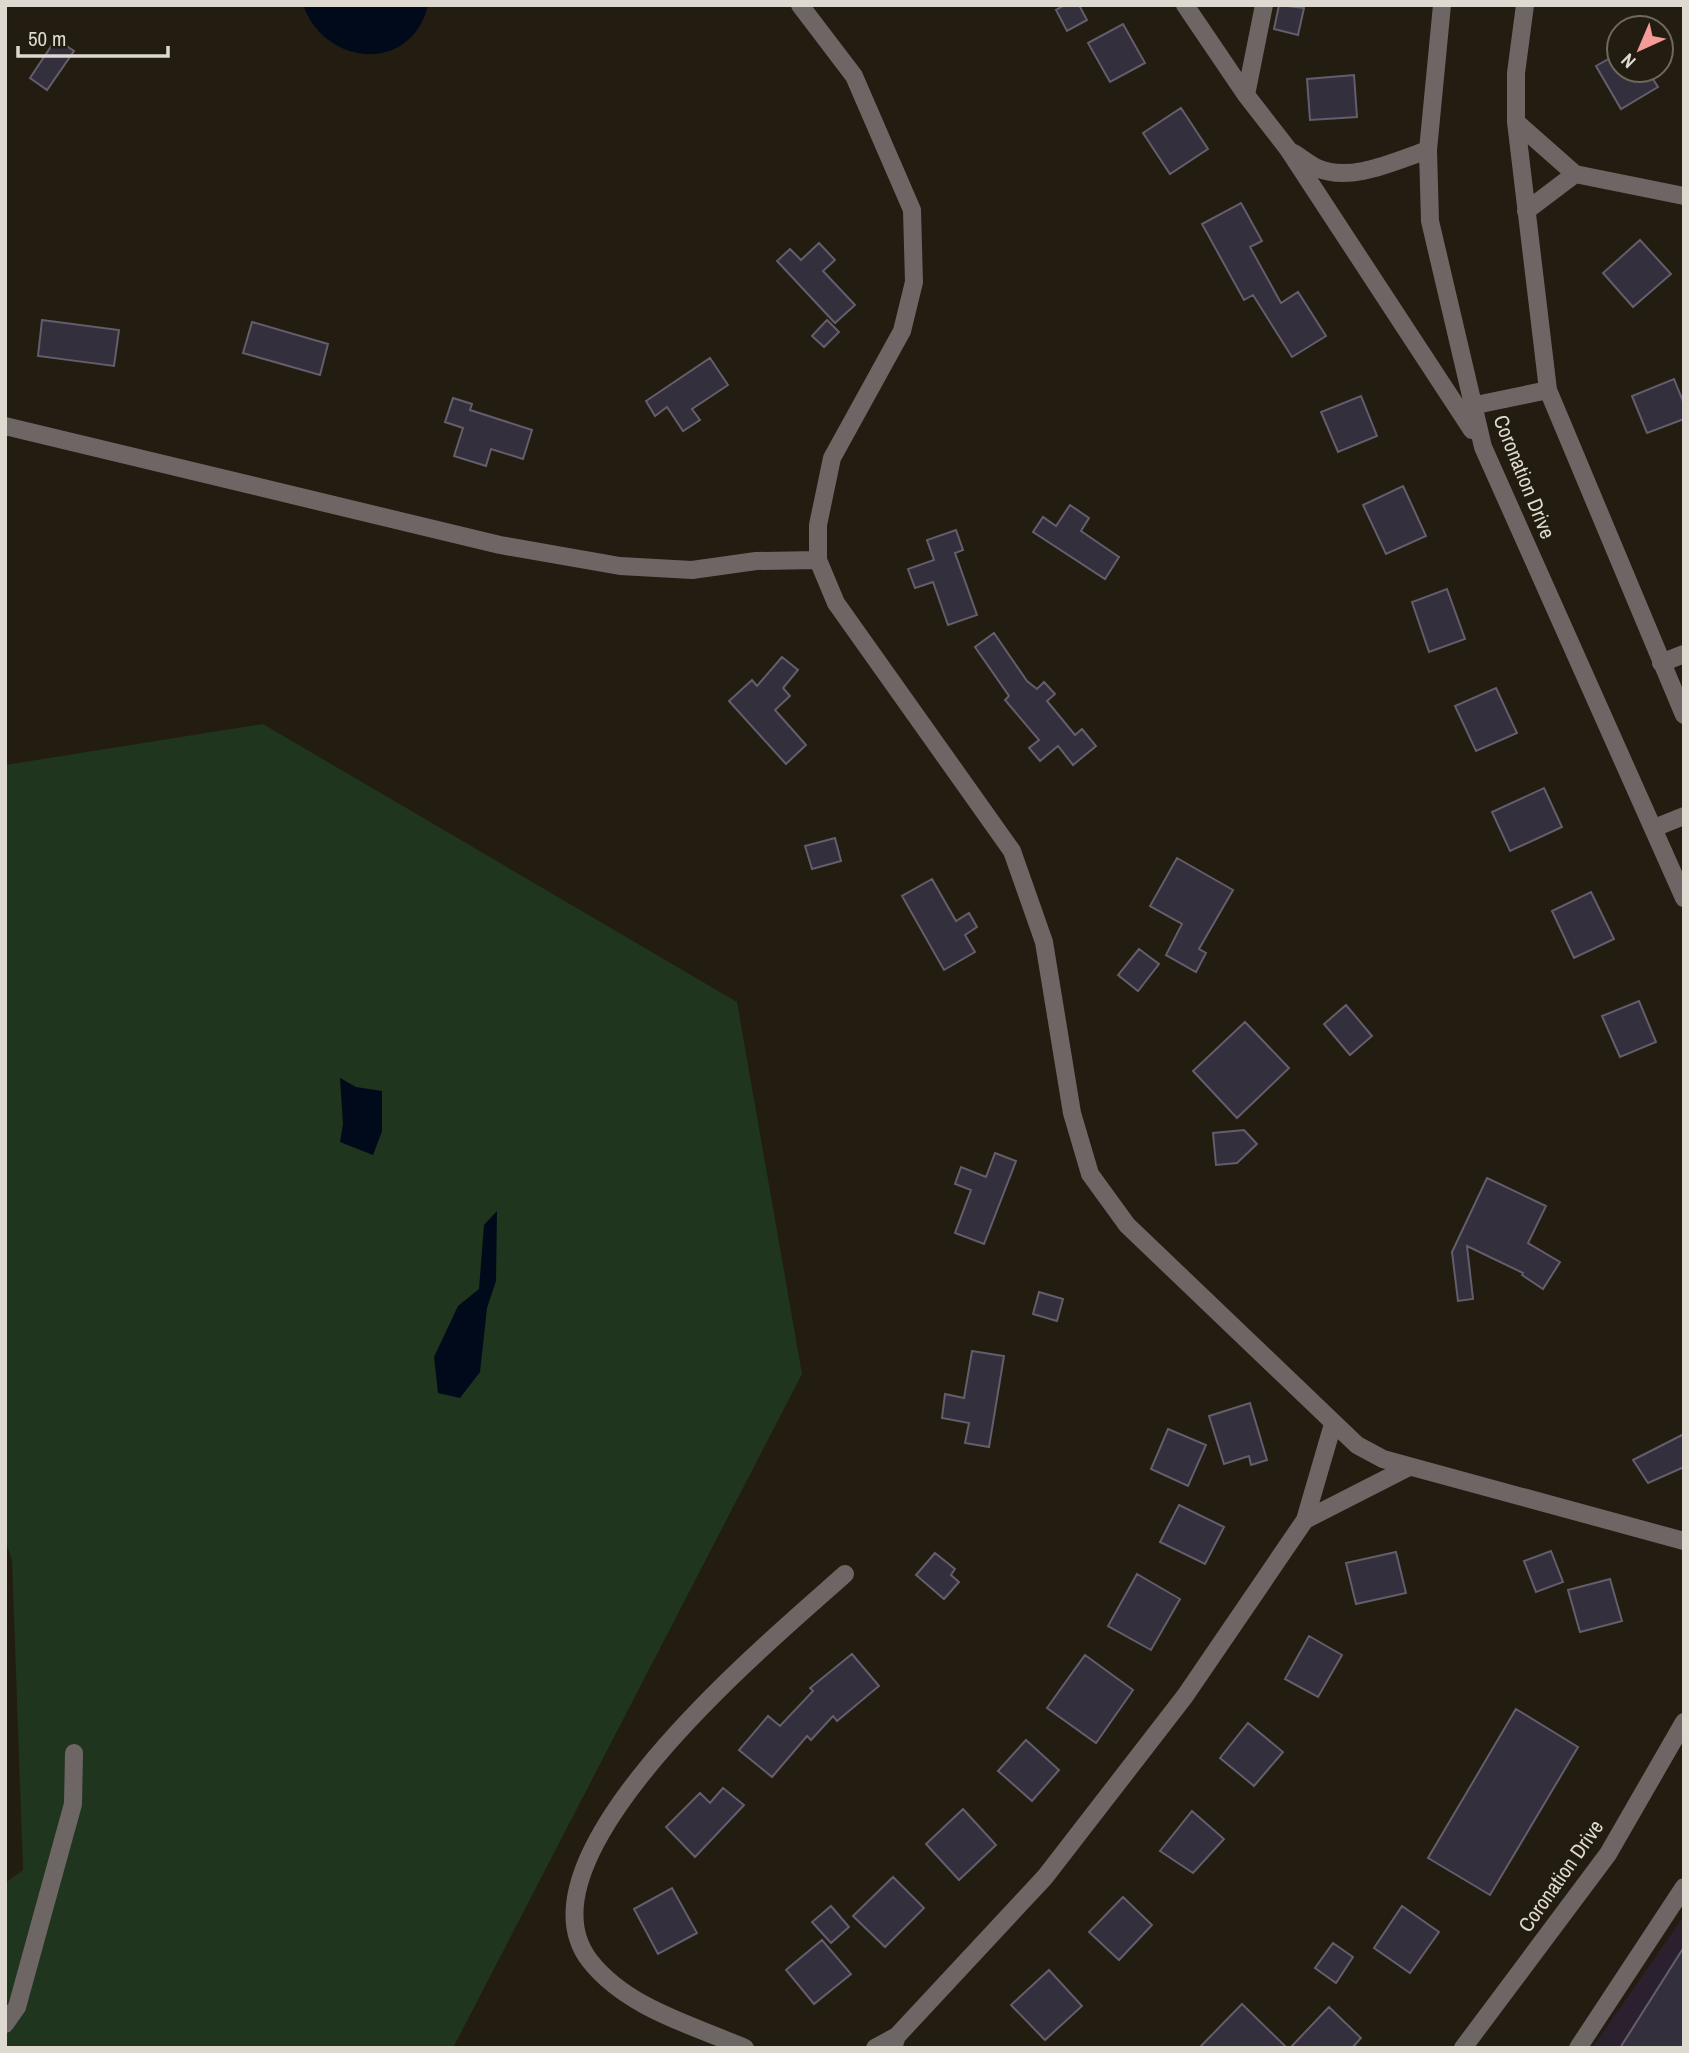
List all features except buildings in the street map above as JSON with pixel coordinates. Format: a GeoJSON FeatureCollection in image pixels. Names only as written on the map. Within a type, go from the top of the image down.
{"type":"FeatureCollection","features":[{"type":"Feature","properties":{"kind":"street"},"geometry":{"type":"LineString","coordinates":[[800,5],[854,76],[912,210],[914,282],[902,331],[832,458],[818,525],[818,560],[836,603],[1012,851],[1044,942],[1072,1113],[1090,1174],[1127,1225],[1357,1445],[1383,1459],[1684,1541]]}},
{"type":"Feature","properties":{"kind":"street"},"geometry":{"type":"LineString","coordinates":[[1185,5],[1246,95],[1288,149],[1483,447]]}},
{"type":"Feature","properties":{"kind":"street"},"geometry":{"type":"LineString","coordinates":[[1246,95],[1264,5]]}},
{"type":"Feature","properties":{"kind":"street","name":"Coronation Drive"},"geometry":{"type":"LineString","coordinates":[[1442,5],[1428,150],[1430,221],[1471,406],[1483,447],[1684,898]]}},
{"type":"Feature","properties":{"kind":"street"},"geometry":{"type":"LineString","coordinates":[[1525,5],[1516,73],[1516,122],[1548,390],[1684,715]]}},
{"type":"Feature","properties":{"kind":"street"},"geometry":{"type":"LineString","coordinates":[[1516,122],[1575,174],[1684,196]]}},
{"type":"Feature","properties":{"kind":"street"},"geometry":{"type":"LineString","coordinates":[[1288,149],[1318,168],[1347,172],[1373,168],[1428,150]]}},
{"type":"Feature","properties":{"kind":"street"},"geometry":{"type":"LineString","coordinates":[[1526,211],[1575,174]]}},
{"type":"Feature","properties":{"kind":"street"},"geometry":{"type":"LineString","coordinates":[[1471,406],[1548,390]]}},
{"type":"Feature","properties":{"kind":"street"},"geometry":{"type":"LineString","coordinates":[[5,426],[500,545],[620,566],[692,570],[756,561],[818,560]]}},
{"type":"Feature","properties":{"kind":"street"},"geometry":{"type":"LineString","coordinates":[[1661,663],[1684,654]]}},
{"type":"Feature","properties":{"kind":"street"},"geometry":{"type":"LineString","coordinates":[[1654,828],[1684,816]]}},
{"type":"Feature","properties":{"kind":"street"},"geometry":{"type":"LineString","coordinates":[[875,2048],[895,2042],[1045,1877],[1185,1696],[1305,1520],[1333,1424]]}},
{"type":"Feature","properties":{"kind":"street"},"geometry":{"type":"LineString","coordinates":[[1305,1520],[1409,1466]]}},
{"type":"Feature","properties":{"kind":"street"},"geometry":{"type":"LineString","coordinates":[[745,2048],[642,2004],[590,1961],[577,1939],[575,1905],[583,1866],[636,1777],[720,1686],[845,1574]]}},
{"type":"Feature","properties":{"kind":"street","name":"Coronation Drive"},"geometry":{"type":"LineString","coordinates":[[1463,2048],[1608,1854],[1684,1722]]}},
{"type":"Feature","properties":{"kind":"street"},"geometry":{"type":"LineString","coordinates":[[5,2024],[17,2007],[73,1804],[74,1753]]}},
{"type":"Feature","properties":{"kind":"street"},"geometry":{"type":"LineString","coordinates":[[1578,2048],[1684,1887]]}},
{"type":"Feature","properties":{"kind":"shaded area"},"geometry":{"type":"Polygon","coordinates":[[[1684,1916],[1684,2048],[1592,2048],[1684,1916]]]}},
{"type":"Feature","properties":{"kind":"green space"},"geometry":{"type":"Polygon","coordinates":[[[263,724],[737,1002],[802,1374],[453,2048],[5,2048],[5,1883],[23,1870],[12,1561],[5,1539],[5,765],[263,724]]]}},
{"type":"Feature","properties":{"kind":"water"},"geometry":{"type":"Polygon","coordinates":[[[303,5],[428,5],[419,27],[405,43],[387,51],[368,54],[348,51],[330,41],[314,26],[303,5]]]}},
{"type":"Feature","properties":{"kind":"water"},"geometry":{"type":"Polygon","coordinates":[[[340,1078],[356,1087],[382,1091],[382,1131],[373,1155],[340,1142],[343,1124],[340,1078]]]}},
{"type":"Feature","properties":{"kind":"water"},"geometry":{"type":"Polygon","coordinates":[[[497,1211],[496,1281],[487,1308],[480,1372],[460,1398],[438,1393],[434,1357],[458,1306],[479,1289],[484,1225],[497,1211]]]}}]}
